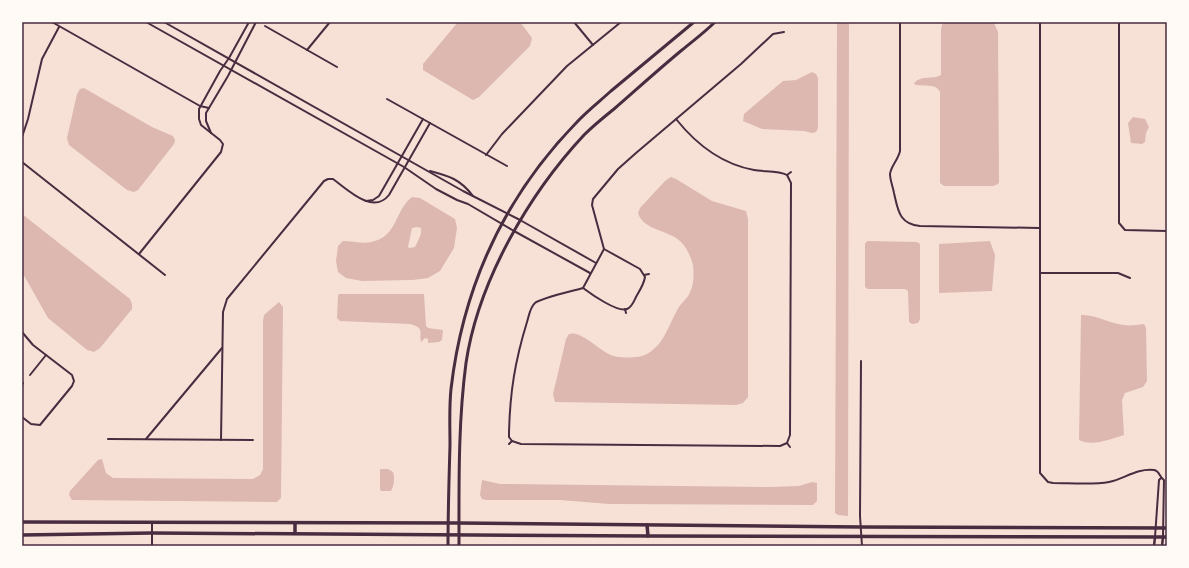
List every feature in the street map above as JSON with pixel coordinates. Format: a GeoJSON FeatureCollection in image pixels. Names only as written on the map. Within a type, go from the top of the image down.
{"type":"FeatureCollection","features":[{"type":"Feature","properties":{"kind":"main road"},"geometry":{"type":"LineString","coordinates":[[448,546],[450,404],[455,360],[464,319],[476,280],[489,246],[507,214],[549,153],[578,121],[642,64],[694,22]]}},
{"type":"Feature","properties":{"kind":"main road"},"geometry":{"type":"LineString","coordinates":[[459,546],[461,417],[466,361],[475,323],[483,298],[514,231],[554,170],[585,134],[715,22]]}},
{"type":"Feature","properties":{"kind":"main road"},"geometry":{"type":"LineString","coordinates":[[22,522],[459,522],[861,527],[1165,528]]}},
{"type":"Feature","properties":{"kind":"main road"},"geometry":{"type":"LineString","coordinates":[[294,523],[295,533]]}},
{"type":"Feature","properties":{"kind":"main road"},"geometry":{"type":"LineString","coordinates":[[647,525],[648,536]]}},
{"type":"Feature","properties":{"kind":"main road"},"geometry":{"type":"LineString","coordinates":[[942,527],[944,536]]}},
{"type":"Feature","properties":{"kind":"main road"},"geometry":{"type":"LineString","coordinates":[[22,534],[152,532],[648,536],[1165,537]]}},
{"type":"Feature","properties":{"kind":"street"},"geometry":{"type":"LineString","coordinates":[[52,22],[200,106],[209,108]]}},
{"type":"Feature","properties":{"kind":"street"},"geometry":{"type":"LineString","coordinates":[[146,22],[398,164],[436,189],[456,200],[468,204],[590,272]]}},
{"type":"Feature","properties":{"kind":"street"},"geometry":{"type":"LineString","coordinates":[[164,22],[409,161],[474,197],[520,220],[596,263]]}},
{"type":"Feature","properties":{"kind":"street"},"geometry":{"type":"LineString","coordinates":[[139,254],[221,152],[223,144],[203,127],[198,114],[200,106],[249,22]]}},
{"type":"Feature","properties":{"kind":"street"},"geometry":{"type":"LineString","coordinates":[[212,134],[206,121],[206,113],[231,70],[256,22]]}},
{"type":"Feature","properties":{"kind":"street"},"geometry":{"type":"LineString","coordinates":[[307,50],[330,22]]}},
{"type":"Feature","properties":{"kind":"street"},"geometry":{"type":"LineString","coordinates":[[574,22],[593,45]]}},
{"type":"Feature","properties":{"kind":"street"},"geometry":{"type":"LineString","coordinates":[[486,155],[502,134],[532,101],[567,66],[621,22]]}},
{"type":"Feature","properties":{"kind":"street"},"geometry":{"type":"LineString","coordinates":[[900,22],[900,151],[890,174],[899,213],[903,219],[911,224],[920,226],[1040,228]]}},
{"type":"Feature","properties":{"kind":"street"},"geometry":{"type":"LineString","coordinates":[[1040,22],[1040,474],[1053,483],[1108,482],[1132,473],[1152,470],[1159,472],[1164,480],[1165,537],[1162,546]]}},
{"type":"Feature","properties":{"kind":"street"},"geometry":{"type":"LineString","coordinates":[[1119,22],[1119,223],[1125,230],[1167,231]]}},
{"type":"Feature","properties":{"kind":"street"},"geometry":{"type":"LineString","coordinates":[[22,137],[28,119],[42,59],[59,26]]}},
{"type":"Feature","properties":{"kind":"street"},"geometry":{"type":"LineString","coordinates":[[265,26],[337,67]]}},
{"type":"Feature","properties":{"kind":"street"},"geometry":{"type":"LineString","coordinates":[[676,119],[687,133],[712,154],[752,170],[782,173],[787,175],[790,180],[790,435],[786,444],[780,446],[521,444],[512,441],[509,437],[509,432],[510,400],[514,372],[532,307],[539,301],[583,288],[616,308],[625,309],[632,305],[644,283],[644,275],[640,269],[604,249],[591,203],[593,198],[618,169],[636,153],[676,119],[741,64],[773,34],[784,32]]}},
{"type":"Feature","properties":{"kind":"street"},"geometry":{"type":"LineString","coordinates":[[387,99],[507,166]]}},
{"type":"Feature","properties":{"kind":"street"},"geometry":{"type":"LineString","coordinates":[[365,201],[373,200],[380,196],[423,119]]}},
{"type":"Feature","properties":{"kind":"street"},"geometry":{"type":"LineString","coordinates":[[221,440],[223,312],[227,299],[328,178],[333,179],[358,198],[365,201],[377,203],[385,200],[390,195],[430,123]]}},
{"type":"Feature","properties":{"kind":"street"},"geometry":{"type":"LineString","coordinates":[[22,162],[165,275]]}},
{"type":"Feature","properties":{"kind":"street"},"geometry":{"type":"LineString","coordinates":[[426,170],[446,175],[465,186],[474,197]]}},
{"type":"Feature","properties":{"kind":"street"},"geometry":{"type":"LineString","coordinates":[[787,175],[791,172]]}},
{"type":"Feature","properties":{"kind":"street"},"geometry":{"type":"LineString","coordinates":[[583,288],[590,272],[604,249]]}},
{"type":"Feature","properties":{"kind":"street"},"geometry":{"type":"LineString","coordinates":[[1040,273],[1118,273],[1130,278]]}},
{"type":"Feature","properties":{"kind":"street"},"geometry":{"type":"LineString","coordinates":[[644,275],[649,274]]}},
{"type":"Feature","properties":{"kind":"street"},"geometry":{"type":"LineString","coordinates":[[625,309],[626,313]]}},
{"type":"Feature","properties":{"kind":"street"},"geometry":{"type":"LineString","coordinates":[[22,332],[33,345],[72,375],[73,384],[40,425],[31,424],[22,417]]}},
{"type":"Feature","properties":{"kind":"street"},"geometry":{"type":"LineString","coordinates":[[146,439],[222,347]]}},
{"type":"Feature","properties":{"kind":"street"},"geometry":{"type":"LineString","coordinates":[[30,376],[46,355]]}},
{"type":"Feature","properties":{"kind":"street"},"geometry":{"type":"LineString","coordinates":[[861,361],[862,546]]}},
{"type":"Feature","properties":{"kind":"street"},"geometry":{"type":"LineString","coordinates":[[108,439],[253,440]]}},
{"type":"Feature","properties":{"kind":"street"},"geometry":{"type":"LineString","coordinates":[[509,444],[512,441]]}},
{"type":"Feature","properties":{"kind":"street"},"geometry":{"type":"LineString","coordinates":[[786,444],[790,447]]}},
{"type":"Feature","properties":{"kind":"street"},"geometry":{"type":"LineString","coordinates":[[1154,546],[1159,480],[1162,478]]}},
{"type":"Feature","properties":{"kind":"street"},"geometry":{"type":"LineString","coordinates":[[152,523],[152,546]]}},
{"type":"Feature","properties":{"kind":"shaded area"},"geometry":{"type":"Polygon","coordinates":[[[458,22],[520,22],[532,38],[530,46],[479,97],[473,100],[423,70],[423,64],[458,22]]]}},
{"type":"Feature","properties":{"kind":"shaded area"},"geometry":{"type":"Polygon","coordinates":[[[837,22],[849,22],[848,516],[838,515],[835,513],[837,22]]]}},
{"type":"Feature","properties":{"kind":"shaded area"},"geometry":{"type":"Polygon","coordinates":[[[944,22],[991,22],[994,23],[998,32],[999,182],[993,186],[944,186],[940,183],[940,92],[936,87],[914,84],[921,79],[941,75],[941,29],[944,22]]]}},
{"type":"Feature","properties":{"kind":"shaded area"},"geometry":{"type":"Polygon","coordinates":[[[812,72],[816,74],[818,78],[818,128],[816,132],[812,133],[804,131],[762,129],[743,121],[744,114],[783,81],[796,80],[812,72]]]}},
{"type":"Feature","properties":{"kind":"shaded area"},"geometry":{"type":"Polygon","coordinates":[[[84,88],[152,127],[173,136],[175,140],[174,144],[138,190],[134,192],[127,190],[69,145],[67,138],[77,94],[80,89],[84,88]]]}},
{"type":"Feature","properties":{"kind":"shaded area"},"geometry":{"type":"Polygon","coordinates":[[[1133,117],[1145,119],[1149,127],[1146,133],[1145,142],[1142,144],[1131,143],[1128,123],[1133,117]]]}},
{"type":"Feature","properties":{"kind":"shaded area"},"geometry":{"type":"Polygon","coordinates":[[[671,177],[712,201],[746,211],[748,219],[748,397],[743,403],[736,405],[555,402],[553,394],[566,339],[569,334],[580,335],[614,356],[630,358],[647,354],[658,345],[666,333],[675,313],[689,294],[694,275],[693,265],[686,249],[675,237],[645,223],[638,213],[640,208],[665,181],[671,177]]]}},
{"type":"Feature","properties":{"kind":"shaded area"},"geometry":{"type":"Polygon","coordinates":[[[412,197],[420,198],[455,219],[457,228],[454,248],[440,271],[428,278],[413,280],[362,281],[346,278],[338,272],[336,261],[338,246],[343,241],[367,243],[380,239],[391,229],[406,203],[412,197]],[[412,228],[408,247],[415,247],[421,228],[412,228]]]}},
{"type":"Feature","properties":{"kind":"shaded area"},"geometry":{"type":"Polygon","coordinates":[[[22,214],[130,299],[132,309],[100,348],[94,352],[87,350],[48,318],[22,272],[22,214]]]}},
{"type":"Feature","properties":{"kind":"shaded area"},"geometry":{"type":"Polygon","coordinates":[[[867,241],[917,242],[920,244],[920,319],[918,323],[912,324],[909,322],[908,291],[905,289],[868,289],[865,287],[865,244],[867,241]]]}},
{"type":"Feature","properties":{"kind":"shaded area"},"geometry":{"type":"Polygon","coordinates":[[[990,241],[995,255],[992,291],[939,293],[939,244],[990,241]]]}},
{"type":"Feature","properties":{"kind":"shaded area"},"geometry":{"type":"Polygon","coordinates":[[[339,294],[424,294],[426,326],[428,328],[443,330],[442,340],[439,342],[428,343],[428,339],[425,338],[421,342],[420,329],[410,324],[340,321],[337,318],[339,294]]]}},
{"type":"Feature","properties":{"kind":"shaded area"},"geometry":{"type":"Polygon","coordinates":[[[279,302],[283,307],[281,498],[277,502],[72,500],[69,495],[70,491],[98,460],[102,459],[106,473],[113,478],[253,479],[260,475],[263,469],[263,321],[264,315],[279,302]]]}},
{"type":"Feature","properties":{"kind":"shaded area"},"geometry":{"type":"Polygon","coordinates":[[[1081,315],[1092,316],[1124,325],[1144,324],[1146,328],[1147,381],[1143,387],[1125,393],[1122,400],[1124,435],[1096,443],[1079,440],[1081,315]]]}},
{"type":"Feature","properties":{"kind":"shaded area"},"geometry":{"type":"Polygon","coordinates":[[[380,469],[388,469],[393,472],[394,482],[391,491],[381,491],[380,489],[380,469]]]}},
{"type":"Feature","properties":{"kind":"shaded area"},"geometry":{"type":"Polygon","coordinates":[[[482,480],[500,484],[771,487],[799,486],[812,482],[817,483],[817,501],[813,505],[609,504],[560,500],[486,500],[482,499],[480,495],[482,480]]]}}]}
